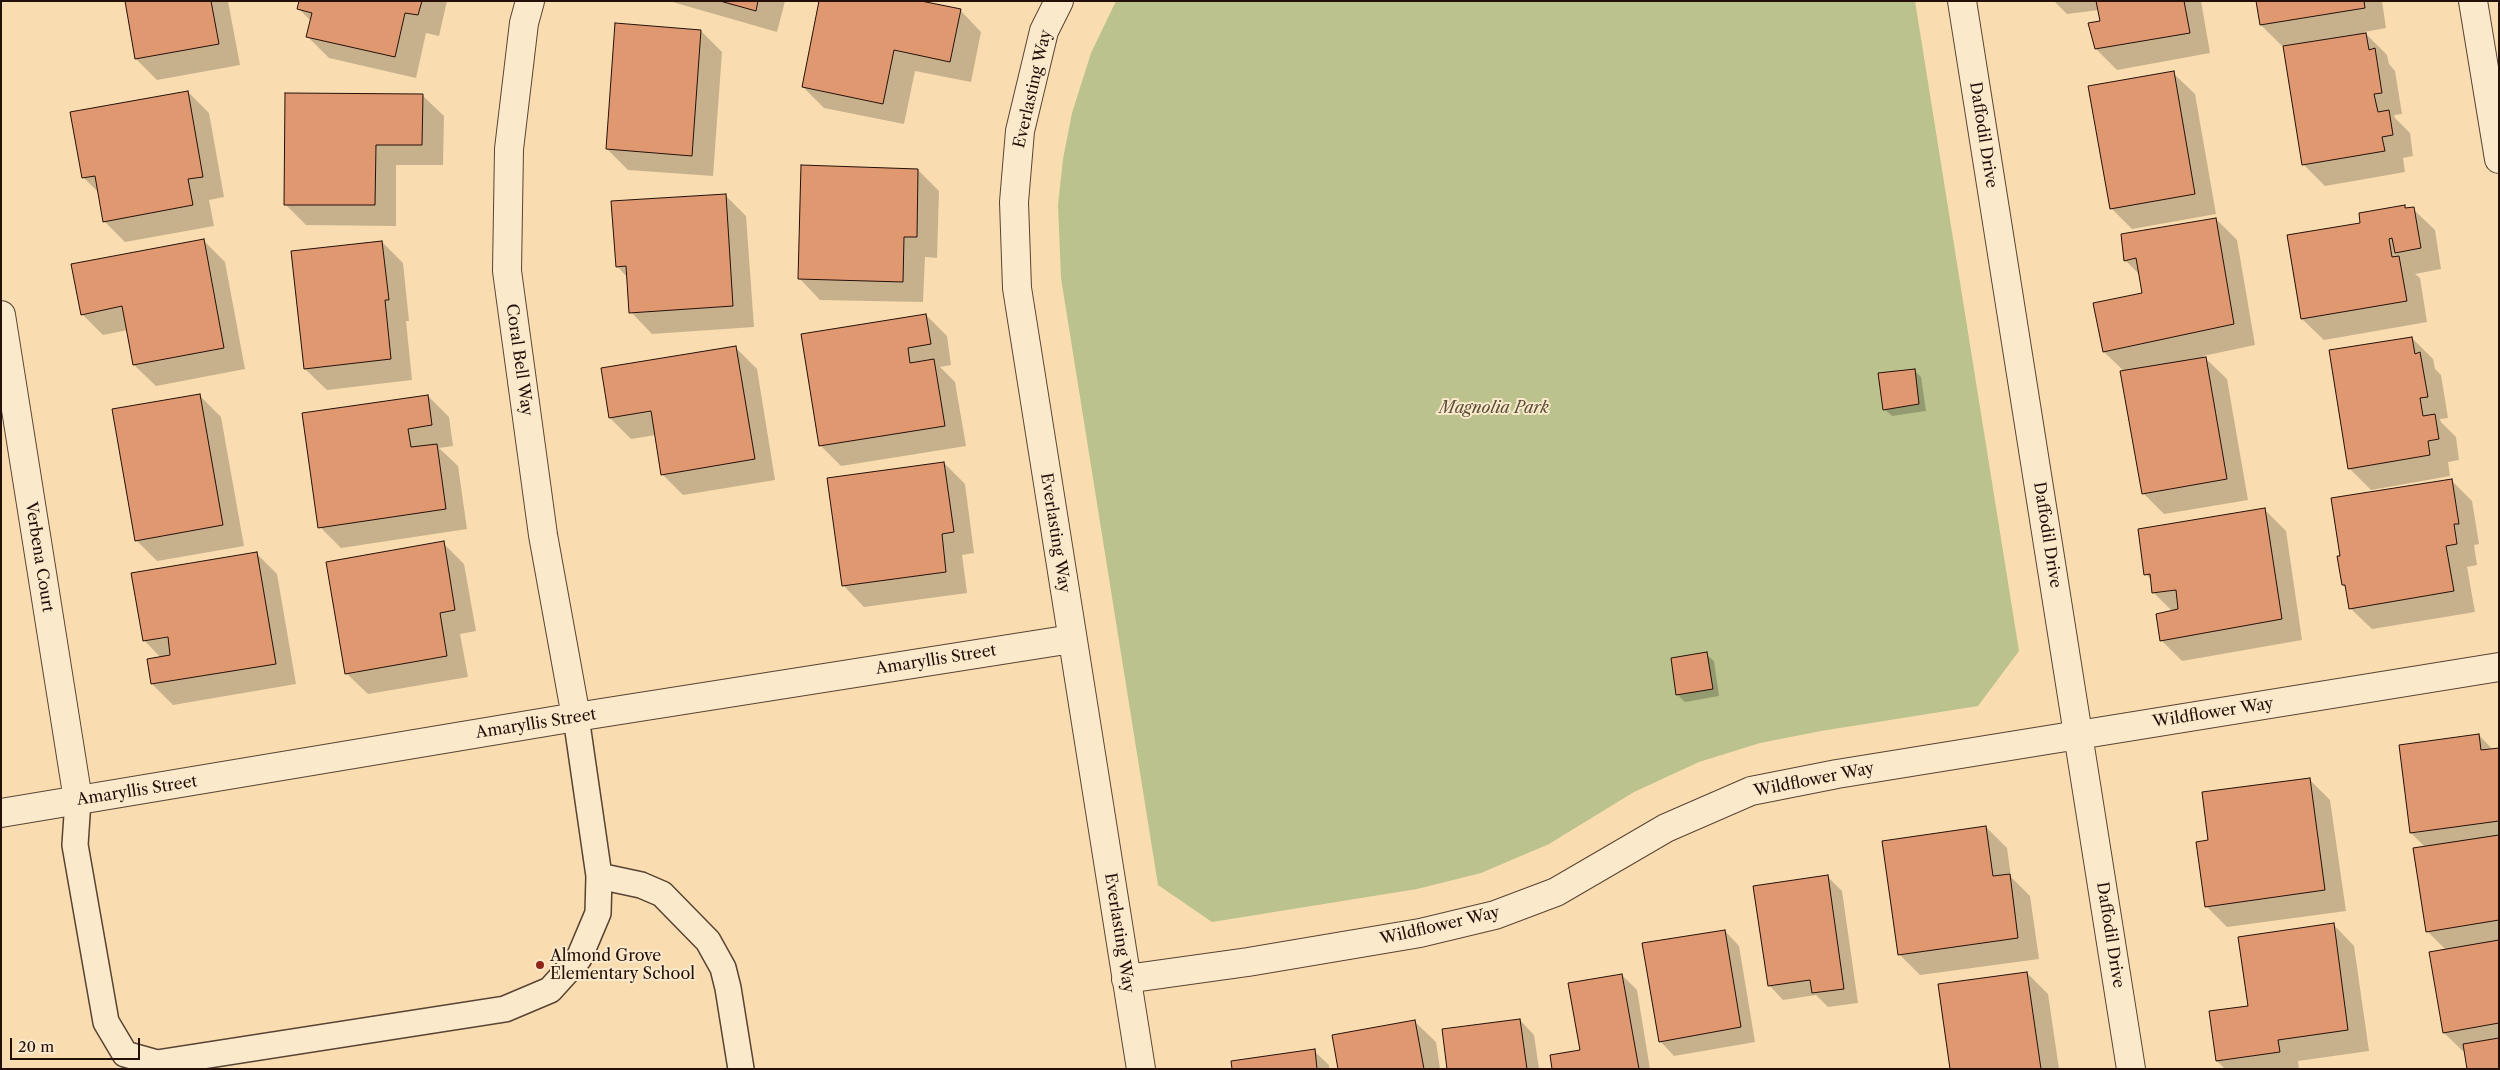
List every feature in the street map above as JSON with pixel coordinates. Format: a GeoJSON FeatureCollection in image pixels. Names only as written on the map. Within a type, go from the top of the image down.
{"type":"FeatureCollection","features":[{"type":"Feature","properties":{"kind":"street","name":"Coral Bell Way"},"geometry":{"type":"LineString","coordinates":[[530,1],[524,23],[509,149],[507,271],[543,535],[576,718]]}},
{"type":"Feature","properties":{"kind":"street","name":"Everlasting Way"},"geometry":{"type":"LineString","coordinates":[[1059,1],[1044,31],[1020,131],[1014,202],[1017,288],[1141,1069]]}},
{"type":"Feature","properties":{"kind":"street","name":"Daffodil Drive"},"geometry":{"type":"LineString","coordinates":[[1962,1],[2131,1069]]}},
{"type":"Feature","properties":{"kind":"street"},"geometry":{"type":"LineString","coordinates":[[2473,1],[2499,159]]}},
{"type":"Feature","properties":{"kind":"street","name":"Verbena Court"},"geometry":{"type":"LineString","coordinates":[[1,314],[78,800]]}},
{"type":"Feature","properties":{"kind":"street","name":"Amaryllis Street"},"geometry":{"type":"LineString","coordinates":[[1,813],[576,718],[1072,639]]}},
{"type":"Feature","properties":{"kind":"street","name":"Wildflower Way"},"geometry":{"type":"LineString","coordinates":[[1126,979],[1248,962],[1420,933],[1495,915],[1556,892],[1666,828],[1750,791],[1837,774],[2499,666]]}},
{"type":"Feature","properties":{"kind":"lane"},"geometry":{"type":"LineString","coordinates":[[78,800],[74,845],[106,1022],[125,1054],[157,1063],[504,1009],[550,990],[579,958],[598,913],[599,876],[576,718]]}},
{"type":"Feature","properties":{"kind":"lane"},"geometry":{"type":"LineString","coordinates":[[599,876],[641,885],[662,894],[708,942],[725,975],[741,1069]]}},
{"type":"Feature","properties":{"kind":"green space","name":"Magnolia Park"},"geometry":{"type":"Polygon","coordinates":[[[1116,1],[1915,1],[2019,651],[1978,706],[1821,731],[1760,743],[1699,762],[1634,792],[1549,844],[1481,873],[1417,889],[1212,922],[1158,885],[1061,278],[1058,205],[1063,159],[1072,113],[1091,53],[1116,1]]]}},
{"type":"Feature","properties":{"kind":"building"},"geometry":{"type":"Polygon","coordinates":[[[125,1],[211,1],[219,44],[135,59],[125,1]]]}},
{"type":"Feature","properties":{"kind":"building"},"geometry":{"type":"Polygon","coordinates":[[[299,1],[422,1],[418,15],[405,13],[395,57],[306,37],[312,13],[297,9],[299,1]]]}},
{"type":"Feature","properties":{"kind":"building"},"geometry":{"type":"Polygon","coordinates":[[[720,1],[758,1],[756,11],[720,1]]]}},
{"type":"Feature","properties":{"kind":"building"},"geometry":{"type":"Polygon","coordinates":[[[819,1],[921,1],[961,9],[950,62],[894,50],[883,104],[802,87],[819,1]]]}},
{"type":"Feature","properties":{"kind":"building"},"geometry":{"type":"Polygon","coordinates":[[[2096,1],[2184,1],[2190,33],[2095,49],[2088,23],[2100,21],[2096,1]]]}},
{"type":"Feature","properties":{"kind":"building"},"geometry":{"type":"Polygon","coordinates":[[[2256,1],[2364,1],[2365,8],[2260,25],[2256,1]]]}},
{"type":"Feature","properties":{"kind":"building"},"geometry":{"type":"Polygon","coordinates":[[[615,23],[701,30],[692,156],[606,149],[615,23]]]}},
{"type":"Feature","properties":{"kind":"building"},"geometry":{"type":"Polygon","coordinates":[[[2366,33],[2369,50],[2375,48],[2382,93],[2374,94],[2378,112],[2389,110],[2393,135],[2382,137],[2385,151],[2302,165],[2283,46],[2366,33]]]}},
{"type":"Feature","properties":{"kind":"building"},"geometry":{"type":"Polygon","coordinates":[[[2174,71],[2195,194],[2110,209],[2088,86],[2174,71]]]}},
{"type":"Feature","properties":{"kind":"building"},"geometry":{"type":"Polygon","coordinates":[[[188,91],[203,177],[188,179],[193,205],[103,222],[95,176],[82,178],[70,112],[188,91]]]}},
{"type":"Feature","properties":{"kind":"building"},"geometry":{"type":"Polygon","coordinates":[[[285,93],[423,94],[422,145],[376,145],[375,205],[284,205],[285,93]]]}},
{"type":"Feature","properties":{"kind":"building"},"geometry":{"type":"Polygon","coordinates":[[[801,165],[918,169],[917,237],[904,237],[903,282],[798,279],[801,165]]]}},
{"type":"Feature","properties":{"kind":"building"},"geometry":{"type":"Polygon","coordinates":[[[726,194],[733,306],[629,313],[626,266],[616,267],[611,201],[726,194]]]}},
{"type":"Feature","properties":{"kind":"building"},"geometry":{"type":"Polygon","coordinates":[[[2405,205],[2405,208],[2414,207],[2421,248],[2395,253],[2392,238],[2389,239],[2392,257],[2399,256],[2407,301],[2301,319],[2287,235],[2360,223],[2359,213],[2405,205]]]}},
{"type":"Feature","properties":{"kind":"building"},"geometry":{"type":"Polygon","coordinates":[[[2216,218],[2234,324],[2103,352],[2093,303],[2142,293],[2136,258],[2124,261],[2121,234],[2216,218]]]}},
{"type":"Feature","properties":{"kind":"building"},"geometry":{"type":"Polygon","coordinates":[[[204,239],[224,348],[133,365],[122,306],[81,315],[71,264],[204,239]]]}},
{"type":"Feature","properties":{"kind":"building"},"geometry":{"type":"Polygon","coordinates":[[[382,241],[389,300],[385,300],[391,359],[304,369],[291,251],[382,241]]]}},
{"type":"Feature","properties":{"kind":"building"},"geometry":{"type":"Polygon","coordinates":[[[926,314],[931,344],[908,348],[910,363],[934,359],[945,426],[819,446],[801,334],[926,314]]]}},
{"type":"Feature","properties":{"kind":"building"},"geometry":{"type":"Polygon","coordinates":[[[2412,337],[2415,354],[2420,352],[2428,397],[2420,398],[2423,416],[2435,414],[2439,439],[2428,441],[2430,455],[2348,469],[2329,350],[2412,337]]]}},
{"type":"Feature","properties":{"kind":"building"},"geometry":{"type":"Polygon","coordinates":[[[736,346],[755,459],[661,475],[651,411],[609,418],[601,368],[736,346]]]}},
{"type":"Feature","properties":{"kind":"building"},"geometry":{"type":"Polygon","coordinates":[[[2206,357],[2227,479],[2142,494],[2120,371],[2206,357]]]}},
{"type":"Feature","properties":{"kind":"building"},"geometry":{"type":"Polygon","coordinates":[[[1915,369],[1919,404],[1883,410],[1878,373],[1915,369]]]}},
{"type":"Feature","properties":{"kind":"building"},"geometry":{"type":"Polygon","coordinates":[[[200,394],[223,525],[135,541],[112,409],[200,394]]]}},
{"type":"Feature","properties":{"kind":"building"},"geometry":{"type":"Polygon","coordinates":[[[428,395],[432,425],[408,429],[411,447],[437,444],[446,509],[318,528],[302,413],[428,395]]]}},
{"type":"Feature","properties":{"kind":"building"},"geometry":{"type":"Polygon","coordinates":[[[944,462],[954,532],[942,534],[946,572],[842,586],[827,478],[944,462]]]}},
{"type":"Feature","properties":{"kind":"building"},"geometry":{"type":"Polygon","coordinates":[[[2452,479],[2459,524],[2454,524],[2457,544],[2446,546],[2454,591],[2349,609],[2345,585],[2342,585],[2337,556],[2340,556],[2331,498],[2452,479]]]}},
{"type":"Feature","properties":{"kind":"building"},"geometry":{"type":"Polygon","coordinates":[[[2265,508],[2282,619],[2160,641],[2156,614],[2178,609],[2176,590],[2152,593],[2150,574],[2144,575],[2138,529],[2265,508]]]}},
{"type":"Feature","properties":{"kind":"building"},"geometry":{"type":"Polygon","coordinates":[[[444,541],[455,610],[440,613],[447,656],[345,674],[326,562],[444,541]]]}},
{"type":"Feature","properties":{"kind":"building"},"geometry":{"type":"Polygon","coordinates":[[[257,552],[276,664],[151,684],[147,659],[170,655],[168,637],[143,641],[131,573],[257,552]]]}},
{"type":"Feature","properties":{"kind":"building"},"geometry":{"type":"Polygon","coordinates":[[[1707,652],[1713,689],[1676,695],[1671,658],[1707,652]]]}},
{"type":"Feature","properties":{"kind":"building"},"geometry":{"type":"Polygon","coordinates":[[[2479,734],[2481,750],[2499,748],[2499,821],[2410,833],[2399,745],[2479,734]]]}},
{"type":"Feature","properties":{"kind":"building"},"geometry":{"type":"Polygon","coordinates":[[[2310,778],[2325,890],[2205,907],[2196,842],[2208,840],[2202,792],[2310,778]]]}},
{"type":"Feature","properties":{"kind":"building"},"geometry":{"type":"Polygon","coordinates":[[[1986,826],[1993,876],[2010,874],[2018,938],[1898,955],[1882,841],[1986,826]]]}},
{"type":"Feature","properties":{"kind":"building"},"geometry":{"type":"Polygon","coordinates":[[[2499,835],[2499,920],[2426,932],[2413,848],[2499,835]]]}},
{"type":"Feature","properties":{"kind":"building"},"geometry":{"type":"Polygon","coordinates":[[[1828,875],[1844,989],[1812,993],[1810,980],[1768,986],[1753,886],[1828,875]]]}},
{"type":"Feature","properties":{"kind":"building"},"geometry":{"type":"Polygon","coordinates":[[[2334,923],[2348,1030],[2278,1040],[2280,1052],[2216,1061],[2209,1011],[2248,1006],[2238,937],[2334,923]]]}},
{"type":"Feature","properties":{"kind":"building"},"geometry":{"type":"Polygon","coordinates":[[[1725,930],[1741,1027],[1659,1042],[1642,943],[1725,930]]]}},
{"type":"Feature","properties":{"kind":"building"},"geometry":{"type":"Polygon","coordinates":[[[2499,940],[2499,1023],[2443,1033],[2429,952],[2499,940]]]}},
{"type":"Feature","properties":{"kind":"building"},"geometry":{"type":"Polygon","coordinates":[[[2027,972],[2041,1069],[1950,1069],[1938,984],[2027,972]]]}},
{"type":"Feature","properties":{"kind":"building"},"geometry":{"type":"Polygon","coordinates":[[[1622,974],[1639,1069],[1552,1069],[1550,1055],[1580,1050],[1568,983],[1622,974]]]}},
{"type":"Feature","properties":{"kind":"building"},"geometry":{"type":"Polygon","coordinates":[[[1520,1019],[1527,1069],[1447,1069],[1442,1029],[1520,1019]]]}},
{"type":"Feature","properties":{"kind":"building"},"geometry":{"type":"Polygon","coordinates":[[[1415,1020],[1424,1069],[1338,1069],[1332,1035],[1415,1020]]]}},
{"type":"Feature","properties":{"kind":"building"},"geometry":{"type":"Polygon","coordinates":[[[2499,1038],[2499,1069],[2467,1069],[2463,1044],[2499,1038]]]}},
{"type":"Feature","properties":{"kind":"building"},"geometry":{"type":"Polygon","coordinates":[[[1315,1049],[1317,1069],[1232,1069],[1231,1061],[1315,1049]]]}},
{"type":"Feature","properties":{"kind":"place","name":"Almond Grove Elementary School"},"geometry":{"type":"Point","coordinates":[540,965]}}]}
